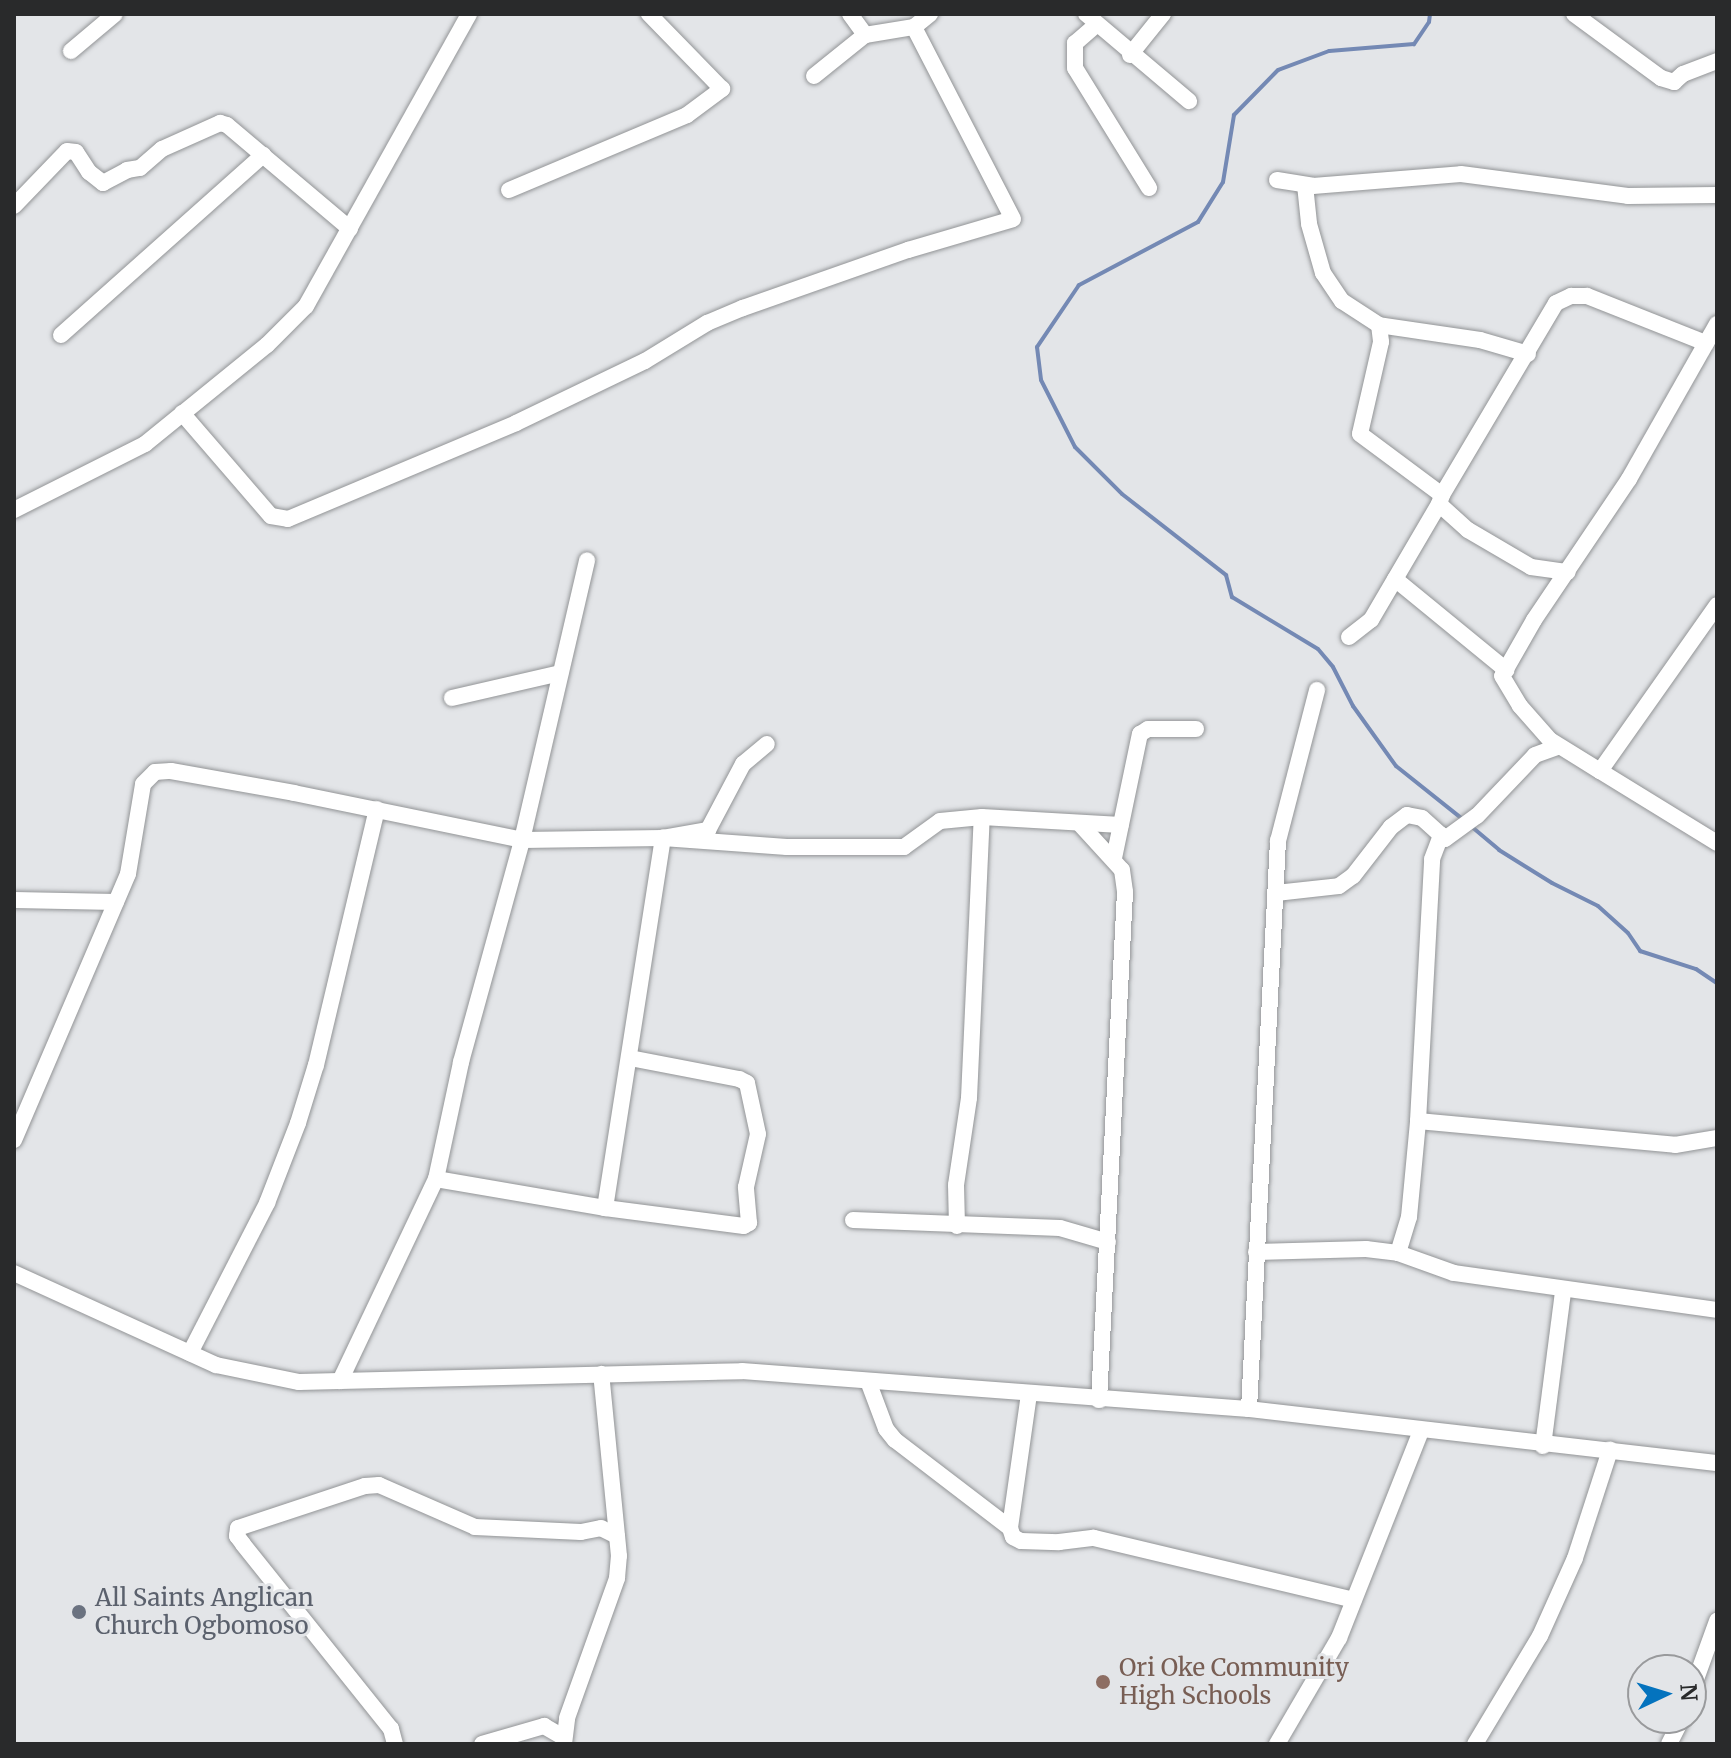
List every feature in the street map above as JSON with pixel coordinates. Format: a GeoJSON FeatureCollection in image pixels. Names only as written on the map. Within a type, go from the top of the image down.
{"type":"FeatureCollection","features":[{"type":"Feature","properties":{"kind":"street"},"geometry":{"type":"LineString","coordinates":[[71,51],[115,14]]}},
{"type":"Feature","properties":{"kind":"street"},"geometry":{"type":"LineString","coordinates":[[14,510],[145,444],[267,345],[306,306],[469,14]]}},
{"type":"Feature","properties":{"kind":"street"},"geometry":{"type":"LineString","coordinates":[[509,190],[687,115],[722,89],[649,14]]}},
{"type":"Feature","properties":{"kind":"street"},"geometry":{"type":"LineString","coordinates":[[850,14],[865,35]]}},
{"type":"Feature","properties":{"kind":"street"},"geometry":{"type":"LineString","coordinates":[[814,76],[865,35],[914,27],[930,14]]}},
{"type":"Feature","properties":{"kind":"street"},"geometry":{"type":"LineString","coordinates":[[1130,55],[1163,14]]}},
{"type":"Feature","properties":{"kind":"street"},"geometry":{"type":"LineString","coordinates":[[1574,14],[1661,78],[1674,82],[1683,74],[1717,61]]}},
{"type":"Feature","properties":{"kind":"street"},"geometry":{"type":"LineString","coordinates":[[1149,188],[1075,68],[1075,43],[1091,20],[1189,101]]}},
{"type":"Feature","properties":{"kind":"street"},"geometry":{"type":"LineString","coordinates":[[182,413],[271,516],[288,519],[516,423],[645,361],[707,323],[743,308],[908,250],[1013,219],[914,27]]}},
{"type":"Feature","properties":{"kind":"street"},"geometry":{"type":"LineString","coordinates":[[14,206],[67,151],[76,152],[89,172],[103,183],[127,170],[140,168],[162,149],[220,123],[350,229]]}},
{"type":"Feature","properties":{"kind":"street"},"geometry":{"type":"LineString","coordinates":[[61,335],[263,155]]}},
{"type":"Feature","properties":{"kind":"street"},"geometry":{"type":"LineString","coordinates":[[1277,180],[1305,185],[1461,174],[1628,196],[1717,195]]}},
{"type":"Feature","properties":{"kind":"street"},"geometry":{"type":"LineString","coordinates":[[1305,185],[1309,224],[1323,273],[1342,301],[1379,325],[1421,329],[1528,354]]}},
{"type":"Feature","properties":{"kind":"street"},"geometry":{"type":"LineString","coordinates":[[1349,637],[1371,620],[1556,303],[1571,296],[1587,296],[1706,343]]}},
{"type":"Feature","properties":{"kind":"street"},"geometry":{"type":"LineString","coordinates":[[1717,324],[1629,479],[1502,676],[1520,706],[1557,747],[1717,843]]}},
{"type":"Feature","properties":{"kind":"street"},"geometry":{"type":"LineString","coordinates":[[1379,325],[1381,342],[1360,434],[1441,500],[1468,530],[1509,557],[1531,567],[1568,572]]}},
{"type":"Feature","properties":{"kind":"street"},"geometry":{"type":"LineString","coordinates":[[340,1381],[436,1179],[461,1062],[522,840],[587,560]]}},
{"type":"Feature","properties":{"kind":"street"},"geometry":{"type":"LineString","coordinates":[[1395,579],[1506,670]]}},
{"type":"Feature","properties":{"kind":"street"},"geometry":{"type":"LineString","coordinates":[[1600,771],[1717,605]]}},
{"type":"Feature","properties":{"kind":"street"},"geometry":{"type":"LineString","coordinates":[[452,698],[560,673]]}},
{"type":"Feature","properties":{"kind":"street"},"geometry":{"type":"LineString","coordinates":[[1249,1409],[1278,841],[1317,690]]}},
{"type":"Feature","properties":{"kind":"street"},"geometry":{"type":"LineString","coordinates":[[1114,858],[1140,734],[1148,729],[1196,729]]}},
{"type":"Feature","properties":{"kind":"street"},"geometry":{"type":"LineString","coordinates":[[663,838],[708,830],[743,764],[767,744]]}},
{"type":"Feature","properties":{"kind":"street"},"geometry":{"type":"LineString","coordinates":[[1276,893],[1339,886],[1353,876],[1391,827],[1407,815],[1422,818],[1445,839],[1477,816],[1535,755],[1557,747]]}},
{"type":"Feature","properties":{"kind":"street"},"geometry":{"type":"LineString","coordinates":[[14,1140],[128,874],[143,784],[155,772],[171,771],[377,809],[522,840],[663,838],[787,847],[904,847],[940,821],[982,817],[1121,825]]}},
{"type":"Feature","properties":{"kind":"street"},"geometry":{"type":"LineString","coordinates":[[190,1353],[267,1203],[298,1123],[316,1065],[377,809]]}},
{"type":"Feature","properties":{"kind":"street"},"geometry":{"type":"LineString","coordinates":[[957,1226],[956,1185],[969,1098],[982,817]]}},
{"type":"Feature","properties":{"kind":"street"},"geometry":{"type":"LineString","coordinates":[[1080,824],[1122,870],[1125,892],[1099,1400]]}},
{"type":"Feature","properties":{"kind":"street"},"geometry":{"type":"LineString","coordinates":[[1398,1253],[1409,1217],[1418,1121],[1432,859],[1441,835]]}},
{"type":"Feature","properties":{"kind":"street"},"geometry":{"type":"LineString","coordinates":[[605,1208],[663,838]]}},
{"type":"Feature","properties":{"kind":"street"},"geometry":{"type":"LineString","coordinates":[[14,900],[116,902]]}},
{"type":"Feature","properties":{"kind":"street"},"geometry":{"type":"LineString","coordinates":[[436,1179],[605,1208],[744,1226],[749,1223],[746,1187],[758,1122],[747,1083],[630,1058]]}},
{"type":"Feature","properties":{"kind":"street"},"geometry":{"type":"LineString","coordinates":[[1418,1121],[1675,1145],[1717,1138]]}},
{"type":"Feature","properties":{"kind":"street"},"geometry":{"type":"LineString","coordinates":[[853,1220],[1060,1228],[1108,1242]]}},
{"type":"Feature","properties":{"kind":"street"},"geometry":{"type":"LineString","coordinates":[[1256,1252],[1366,1249],[1398,1253],[1454,1273],[1563,1291],[1717,1310]]}},
{"type":"Feature","properties":{"kind":"street"},"geometry":{"type":"LineString","coordinates":[[14,1273],[216,1365],[299,1382],[742,1371],[1249,1409],[1543,1446],[1610,1450],[1717,1463]]}},
{"type":"Feature","properties":{"kind":"street"},"geometry":{"type":"LineString","coordinates":[[1543,1446],[1563,1291]]}},
{"type":"Feature","properties":{"kind":"street"},"geometry":{"type":"LineString","coordinates":[[482,1744],[544,1726],[564,1740],[617,1578],[609,1532],[612,1513],[601,1374]]}},
{"type":"Feature","properties":{"kind":"street"},"geometry":{"type":"LineString","coordinates":[[868,1381],[886,1429],[895,1440],[1010,1528]]}},
{"type":"Feature","properties":{"kind":"street"},"geometry":{"type":"LineString","coordinates":[[1029,1394],[1010,1528],[1013,1537],[1021,1541],[1094,1538],[1354,1600]]}},
{"type":"Feature","properties":{"kind":"street"},"geometry":{"type":"LineString","coordinates":[[1277,1744],[1339,1638],[1421,1431]]}},
{"type":"Feature","properties":{"kind":"street"},"geometry":{"type":"LineString","coordinates":[[1475,1744],[1506,1697],[1546,1623],[1575,1558],[1610,1450]]}},
{"type":"Feature","properties":{"kind":"street"},"geometry":{"type":"LineString","coordinates":[[395,1744],[391,1729],[243,1544],[237,1536],[238,1528],[365,1486],[379,1485],[475,1527],[609,1532]]}},
{"type":"Feature","properties":{"kind":"street"},"geometry":{"type":"LineString","coordinates":[[1705,1654],[1717,1621]]}},
{"type":"Feature","properties":{"kind":"waterway"},"geometry":{"type":"LineString","coordinates":[[1430,14],[1429,22],[1414,44],[1329,51],[1278,70],[1234,115],[1223,182],[1198,222],[1079,285],[1037,347],[1041,380],[1075,447],[1122,494],[1226,575],[1232,597],[1318,649],[1333,667],[1353,706],[1396,766],[1465,821]]}},
{"type":"Feature","properties":{"kind":"waterway"},"geometry":{"type":"LineString","coordinates":[[1472,827],[1499,850],[1552,883],[1598,906],[1628,933],[1640,951],[1696,969],[1717,983]]}},
{"type":"Feature","properties":{"kind":"place","name":"All Saints Anglican Church Ogbomoso"},"geometry":{"type":"Point","coordinates":[79,1612]}},
{"type":"Feature","properties":{"kind":"place","name":"Ori Oke Community High Schools"},"geometry":{"type":"Point","coordinates":[1103,1682]}}]}
